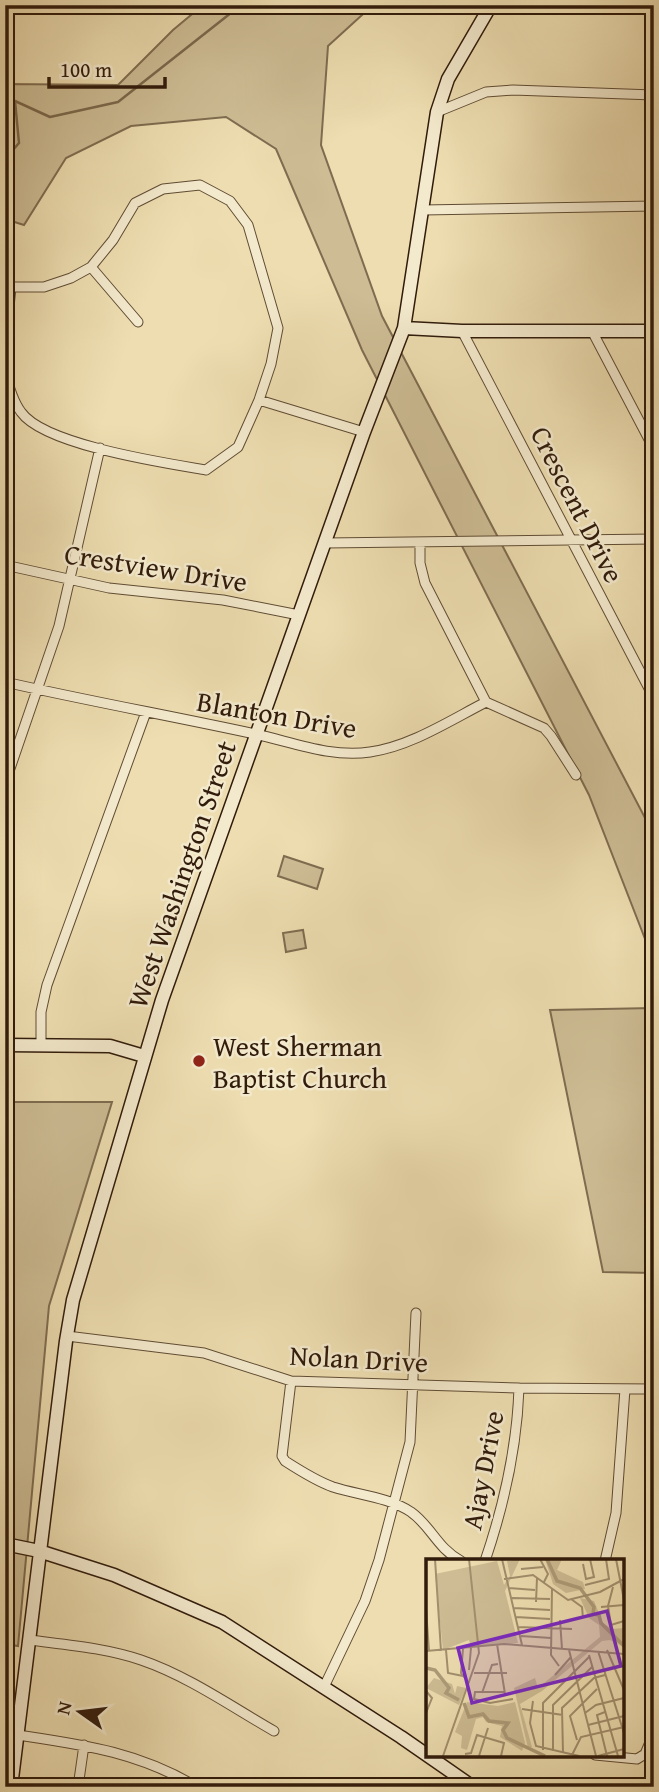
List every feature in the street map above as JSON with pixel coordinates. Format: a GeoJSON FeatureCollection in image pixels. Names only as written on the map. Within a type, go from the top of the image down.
{"type":"FeatureCollection","features":[{"type":"Feature","properties":{"kind":"street","name":"West Washington Street"},"geometry":{"type":"LineString","coordinates":[[11,1787],[67,1336],[83,1265],[144,1056],[256,734],[404,328],[437,112],[448,79],[491,5]]}},
{"type":"Feature","properties":{"kind":"street"},"geometry":{"type":"LineString","coordinates":[[437,112],[486,92],[513,90],[654,95]]}},
{"type":"Feature","properties":{"kind":"street"},"geometry":{"type":"LineString","coordinates":[[5,347],[8,286],[44,287],[71,278],[91,267],[113,240],[135,204],[163,189],[200,186],[229,201],[248,225],[278,328],[271,364],[259,400],[238,447],[206,470],[163,463],[48,433],[21,413],[5,371]]}},
{"type":"Feature","properties":{"kind":"street"},"geometry":{"type":"LineString","coordinates":[[423,209],[654,206]]}},
{"type":"Feature","properties":{"kind":"street"},"geometry":{"type":"LineString","coordinates":[[91,267],[138,322]]}},
{"type":"Feature","properties":{"kind":"street"},"geometry":{"type":"LineString","coordinates":[[404,328],[463,331],[654,331]]}},
{"type":"Feature","properties":{"kind":"street","name":"Crescent Drive"},"geometry":{"type":"LineString","coordinates":[[463,331],[654,698]]}},
{"type":"Feature","properties":{"kind":"street"},"geometry":{"type":"LineString","coordinates":[[592,331],[654,449]]}},
{"type":"Feature","properties":{"kind":"street"},"geometry":{"type":"LineString","coordinates":[[259,400],[364,432]]}},
{"type":"Feature","properties":{"kind":"street"},"geometry":{"type":"LineString","coordinates":[[5,783],[60,626],[100,448]]}},
{"type":"Feature","properties":{"kind":"street"},"geometry":{"type":"LineString","coordinates":[[326,543],[654,539]]}},
{"type":"Feature","properties":{"kind":"street"},"geometry":{"type":"LineString","coordinates":[[420,543],[420,563],[425,583],[486,702],[544,728],[576,775]]}},
{"type":"Feature","properties":{"kind":"street","name":"Crestview Drive"},"geometry":{"type":"LineString","coordinates":[[5,565],[142,593],[223,600],[299,615]]}},
{"type":"Feature","properties":{"kind":"street","name":"Blanton Drive"},"geometry":{"type":"LineString","coordinates":[[5,682],[335,753],[372,752],[413,739],[486,702]]}},
{"type":"Feature","properties":{"kind":"street"},"geometry":{"type":"LineString","coordinates":[[41,1044],[41,1012],[47,985],[146,712]]}},
{"type":"Feature","properties":{"kind":"street"},"geometry":{"type":"LineString","coordinates":[[5,1045],[110,1046],[144,1056]]}},
{"type":"Feature","properties":{"kind":"street"},"geometry":{"type":"LineString","coordinates":[[324,1688],[365,1601],[379,1560],[410,1442],[416,1313]]}},
{"type":"Feature","properties":{"kind":"street","name":"Nolan Drive"},"geometry":{"type":"LineString","coordinates":[[67,1336],[204,1353],[291,1381],[654,1389]]}},
{"type":"Feature","properties":{"kind":"street"},"geometry":{"type":"LineString","coordinates":[[291,1381],[282,1456],[285,1461],[331,1486],[393,1503],[411,1512],[440,1546],[458,1559]]}},
{"type":"Feature","properties":{"kind":"street","name":"Ajay Drive"},"geometry":{"type":"LineString","coordinates":[[486,1559],[506,1490],[514,1449],[519,1388]]}},
{"type":"Feature","properties":{"kind":"street"},"geometry":{"type":"LineString","coordinates":[[605,1559],[616,1513],[625,1389]]}},
{"type":"Feature","properties":{"kind":"street"},"geometry":{"type":"LineString","coordinates":[[5,1544],[39,1551],[114,1575],[222,1622],[426,1756]]}},
{"type":"Feature","properties":{"kind":"street"},"geometry":{"type":"LineString","coordinates":[[30,1640],[101,1649],[143,1661],[195,1685],[274,1731]]}},
{"type":"Feature","properties":{"kind":"street"},"geometry":{"type":"LineString","coordinates":[[616,1757],[636,1759],[645,1754],[654,1733]]}},
{"type":"Feature","properties":{"kind":"street"},"geometry":{"type":"LineString","coordinates":[[18,1735],[84,1745],[135,1757],[197,1787]]}},
{"type":"Feature","properties":{"kind":"street"},"geometry":{"type":"LineString","coordinates":[[78,1787],[84,1745]]}},
{"type":"Feature","properties":{"kind":"street"},"geometry":{"type":"LineString","coordinates":[[428,1757],[473,1787]]}},
{"type":"Feature","properties":{"kind":"shaded area"},"geometry":{"type":"Polygon","coordinates":[[[203,5],[373,5],[328,46],[321,145],[382,316],[654,835],[654,962],[589,795],[362,350],[276,149],[226,117],[131,126],[66,158],[24,225],[5,219],[5,84],[118,85],[173,30],[203,5]]]}},
{"type":"Feature","properties":{"kind":"shaded area"},"geometry":{"type":"Polygon","coordinates":[[[284,856],[323,869],[317,889],[278,876],[284,856]]]}},
{"type":"Feature","properties":{"kind":"shaded area"},"geometry":{"type":"Polygon","coordinates":[[[303,930],[306,948],[286,952],[283,933],[303,930]]]}},
{"type":"Feature","properties":{"kind":"shaded area"},"geometry":{"type":"Polygon","coordinates":[[[654,1008],[654,1273],[603,1272],[550,1010],[654,1008]]]}},
{"type":"Feature","properties":{"kind":"shaded area"},"geometry":{"type":"Polygon","coordinates":[[[5,1102],[112,1102],[49,1306],[18,1646],[5,1644],[5,1102]]]}},
{"type":"Feature","properties":{"kind":"waterway"},"geometry":{"type":"LineString","coordinates":[[5,159],[19,143],[15,101],[50,117],[118,102],[241,5]]}},
{"type":"Feature","properties":{"kind":"place","name":"West Sherman Baptist Church"},"geometry":{"type":"Point","coordinates":[199,1061]}}]}
